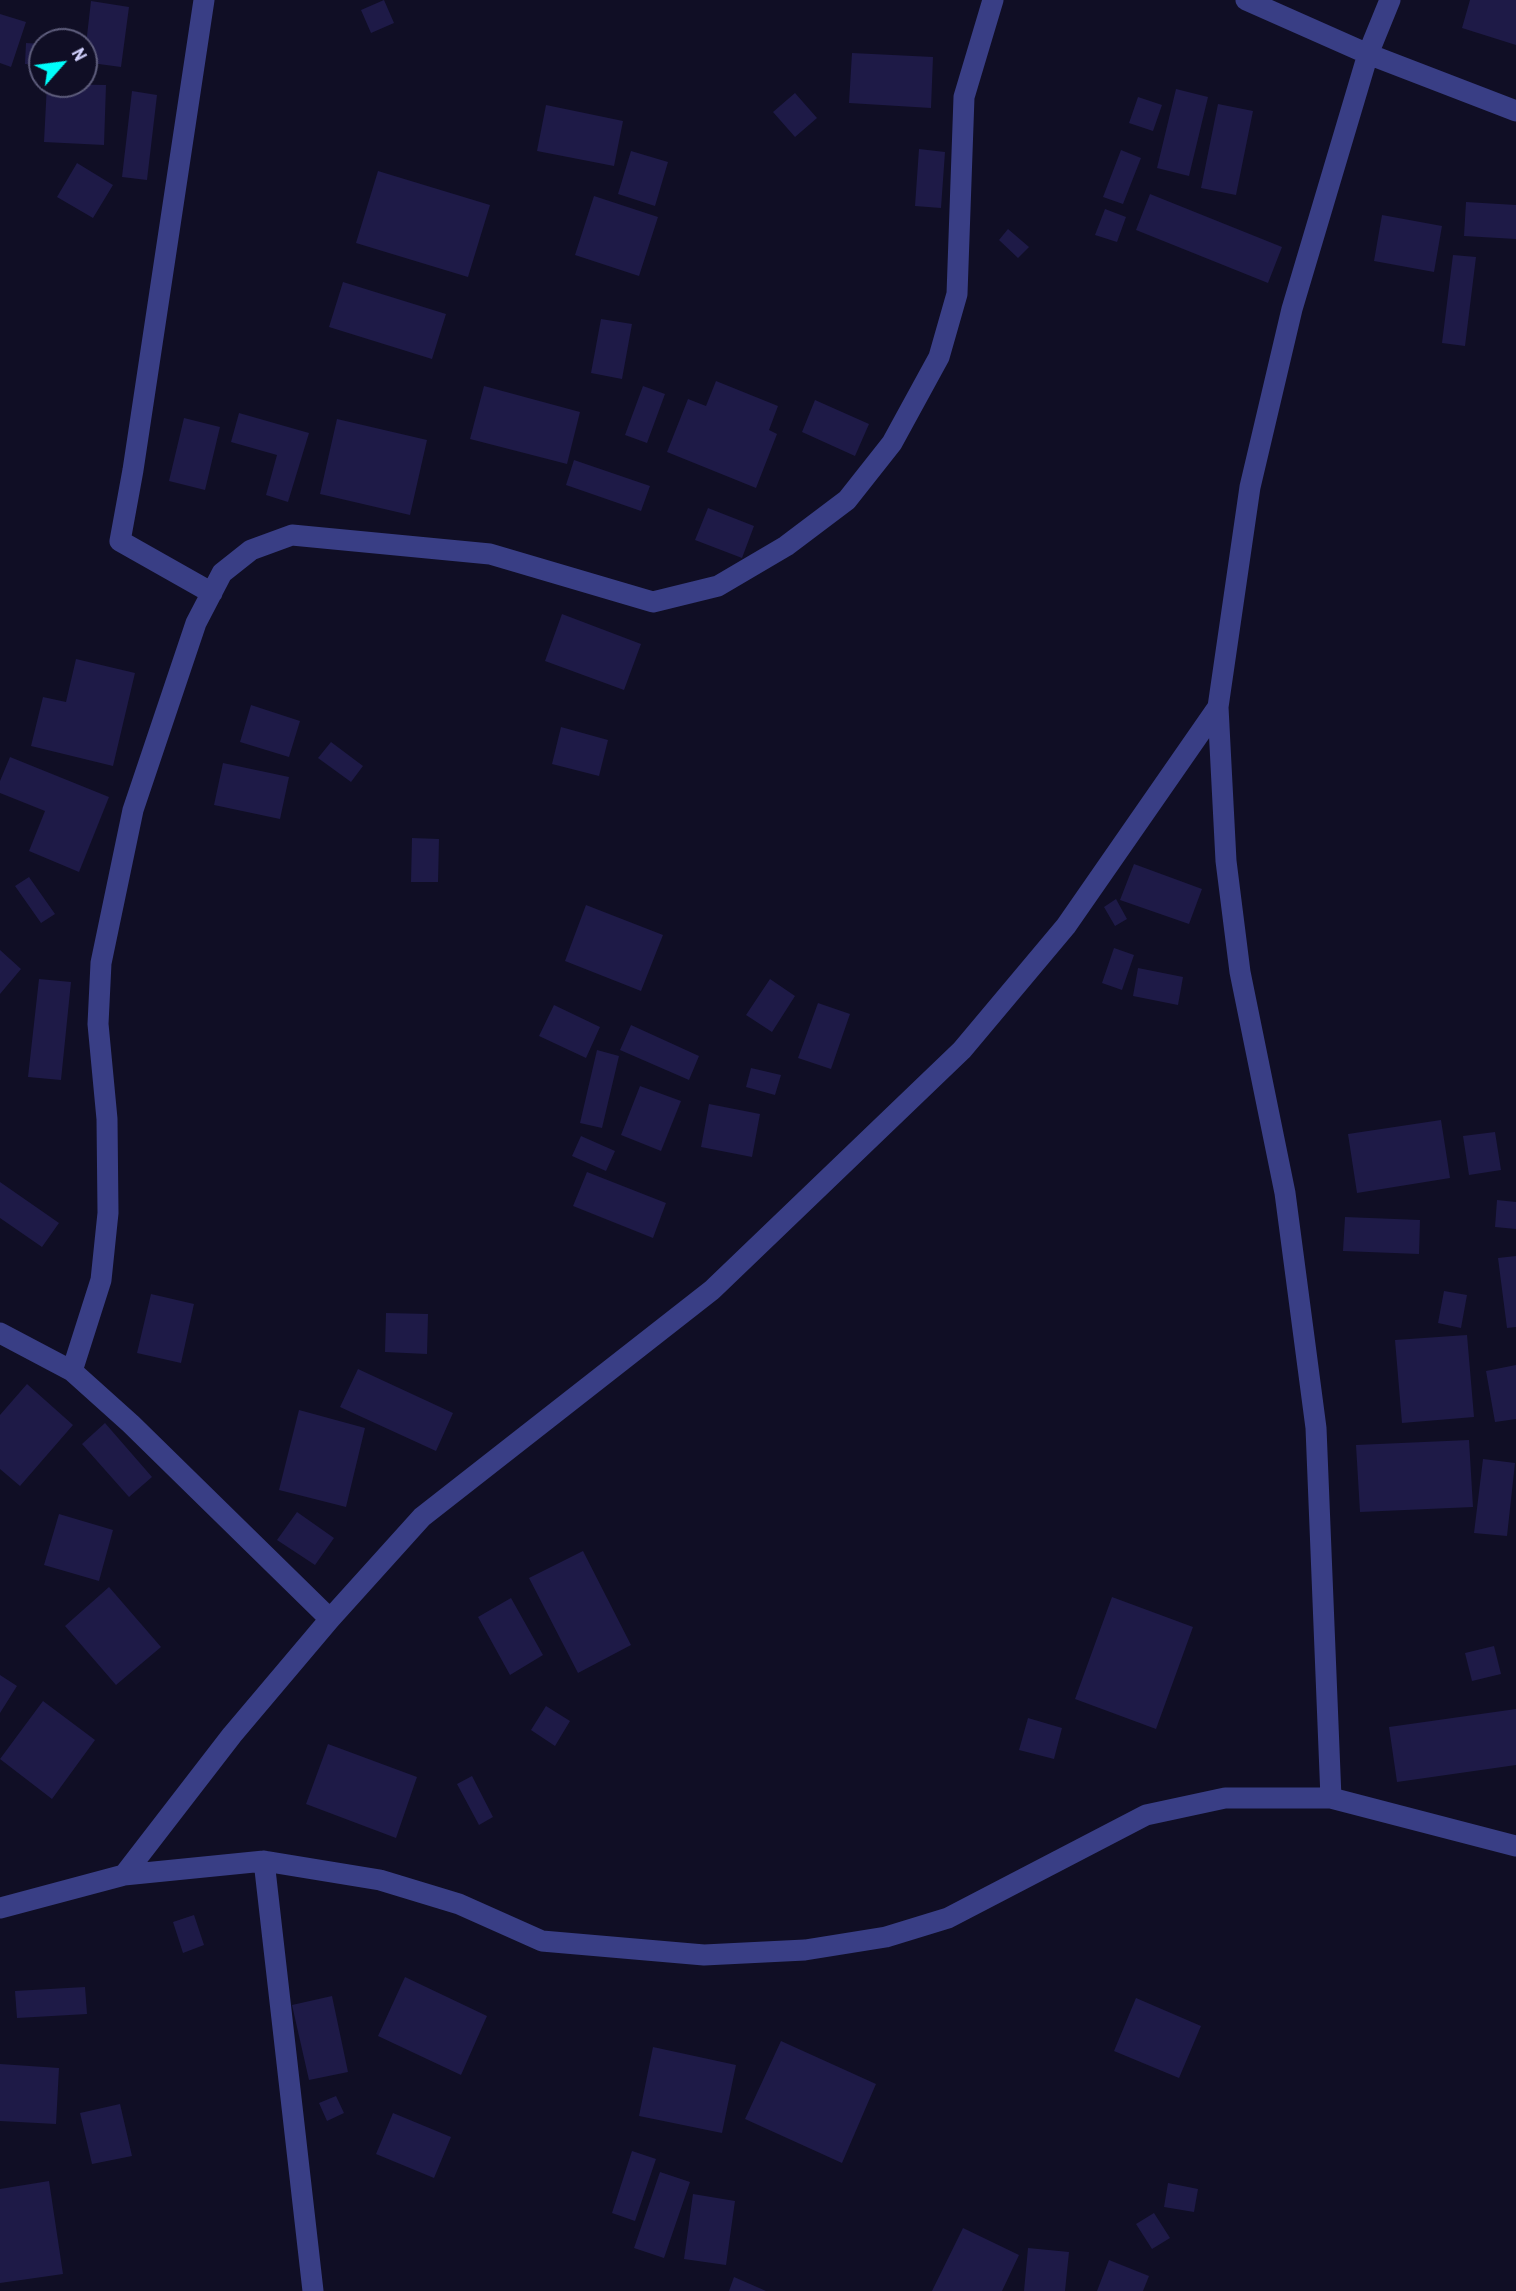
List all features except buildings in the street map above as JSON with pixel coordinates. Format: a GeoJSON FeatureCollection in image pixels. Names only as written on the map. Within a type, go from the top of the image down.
{"type":"FeatureCollection","features":[{"type":"Feature","properties":{"kind":"street"},"geometry":{"type":"LineString","coordinates":[[204,0],[120,541],[212,593]]}},
{"type":"Feature","properties":{"kind":"street"},"geometry":{"type":"LineString","coordinates":[[72,1371],[102,1280],[108,1213],[107,1119],[98,1024],[101,963],[133,810],[196,623],[222,573],[251,550],[292,535],[490,554],[653,602],[719,586],[786,546],[847,500],[892,443],[939,357],[957,294],[964,97],[993,0]]}},
{"type":"Feature","properties":{"kind":"street"},"geometry":{"type":"LineString","coordinates":[[1246,0],[1368,54],[1516,111]]}},
{"type":"Feature","properties":{"kind":"street"},"geometry":{"type":"LineString","coordinates":[[1331,1798],[1316,1428],[1285,1193],[1240,972],[1226,861],[1218,707],[1250,487],[1292,309],[1368,54],[1390,0]]}},
{"type":"Feature","properties":{"kind":"street"},"geometry":{"type":"LineString","coordinates":[[124,1875],[232,1735],[330,1619],[422,1517],[712,1290],[962,1050],[1066,926],[1218,707]]}},
{"type":"Feature","properties":{"kind":"street"},"geometry":{"type":"LineString","coordinates":[[0,1333],[72,1371],[131,1424],[330,1619]]}},
{"type":"Feature","properties":{"kind":"street"},"geometry":{"type":"LineString","coordinates":[[0,1908],[124,1875],[264,1861],[380,1880],[459,1904],[542,1941],[704,1955],[805,1950],[886,1937],[948,1918],[1146,1815],[1225,1798],[1331,1798],[1516,1846]]}},
{"type":"Feature","properties":{"kind":"street"},"geometry":{"type":"LineString","coordinates":[[264,1861],[313,2291]]}}]}
